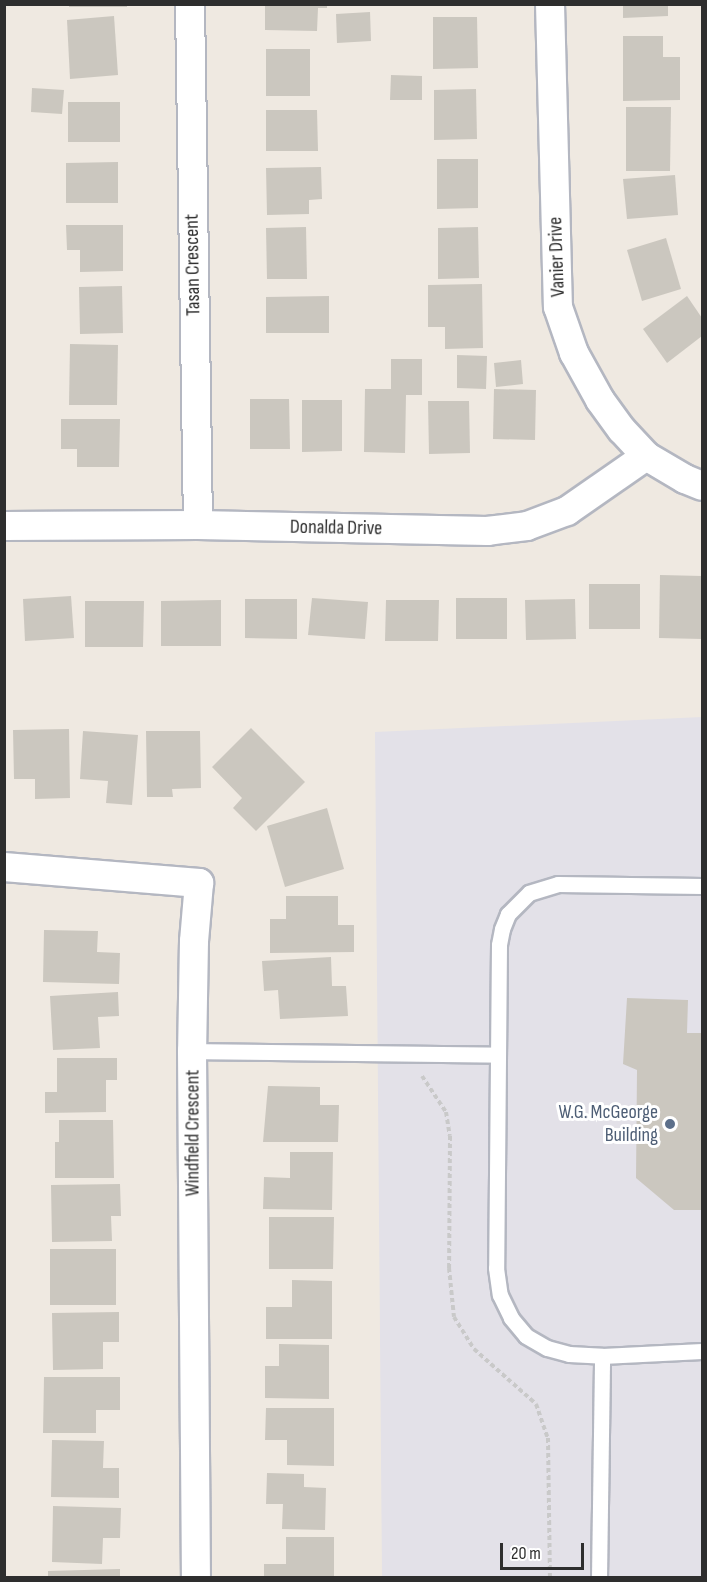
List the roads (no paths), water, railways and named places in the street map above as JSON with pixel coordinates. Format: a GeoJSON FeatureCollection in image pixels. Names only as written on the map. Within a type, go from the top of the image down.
{"type":"FeatureCollection","features":[{"type":"Feature","properties":{"kind":"street","name":"Tasan Crescent"},"geometry":{"type":"LineString","coordinates":[[190,4],[198,525]]}},
{"type":"Feature","properties":{"kind":"street","name":"Vanier Drive"},"geometry":{"type":"LineString","coordinates":[[550,4],[558,307],[574,353],[600,400],[622,430],[646,456],[685,479],[702,486]]}},
{"type":"Feature","properties":{"kind":"street","name":"Donalda Drive"},"geometry":{"type":"LineString","coordinates":[[4,526],[198,525],[487,531],[527,526],[567,511],[646,456]]}},
{"type":"Feature","properties":{"kind":"street","name":"Windfield Crescent"},"geometry":{"type":"LineString","coordinates":[[4,867],[199,883],[194,940],[192,1051],[196,1578]]}},
{"type":"Feature","properties":{"kind":"lane"},"geometry":{"type":"LineString","coordinates":[[702,885],[558,884],[537,890],[524,897],[508,914],[502,929],[496,1268],[500,1295],[511,1318],[526,1336],[547,1348],[569,1354],[602,1356],[702,1351]]}},
{"type":"Feature","properties":{"kind":"lane"},"geometry":{"type":"LineString","coordinates":[[192,1051],[498,1055]]}},
{"type":"Feature","properties":{"kind":"lane"},"geometry":{"type":"LineString","coordinates":[[598,1578],[602,1356]]}},
{"type":"Feature","properties":{"kind":"place","name":"W.G. McGeorge Building"},"geometry":{"type":"Point","coordinates":[670,1124]}}]}
